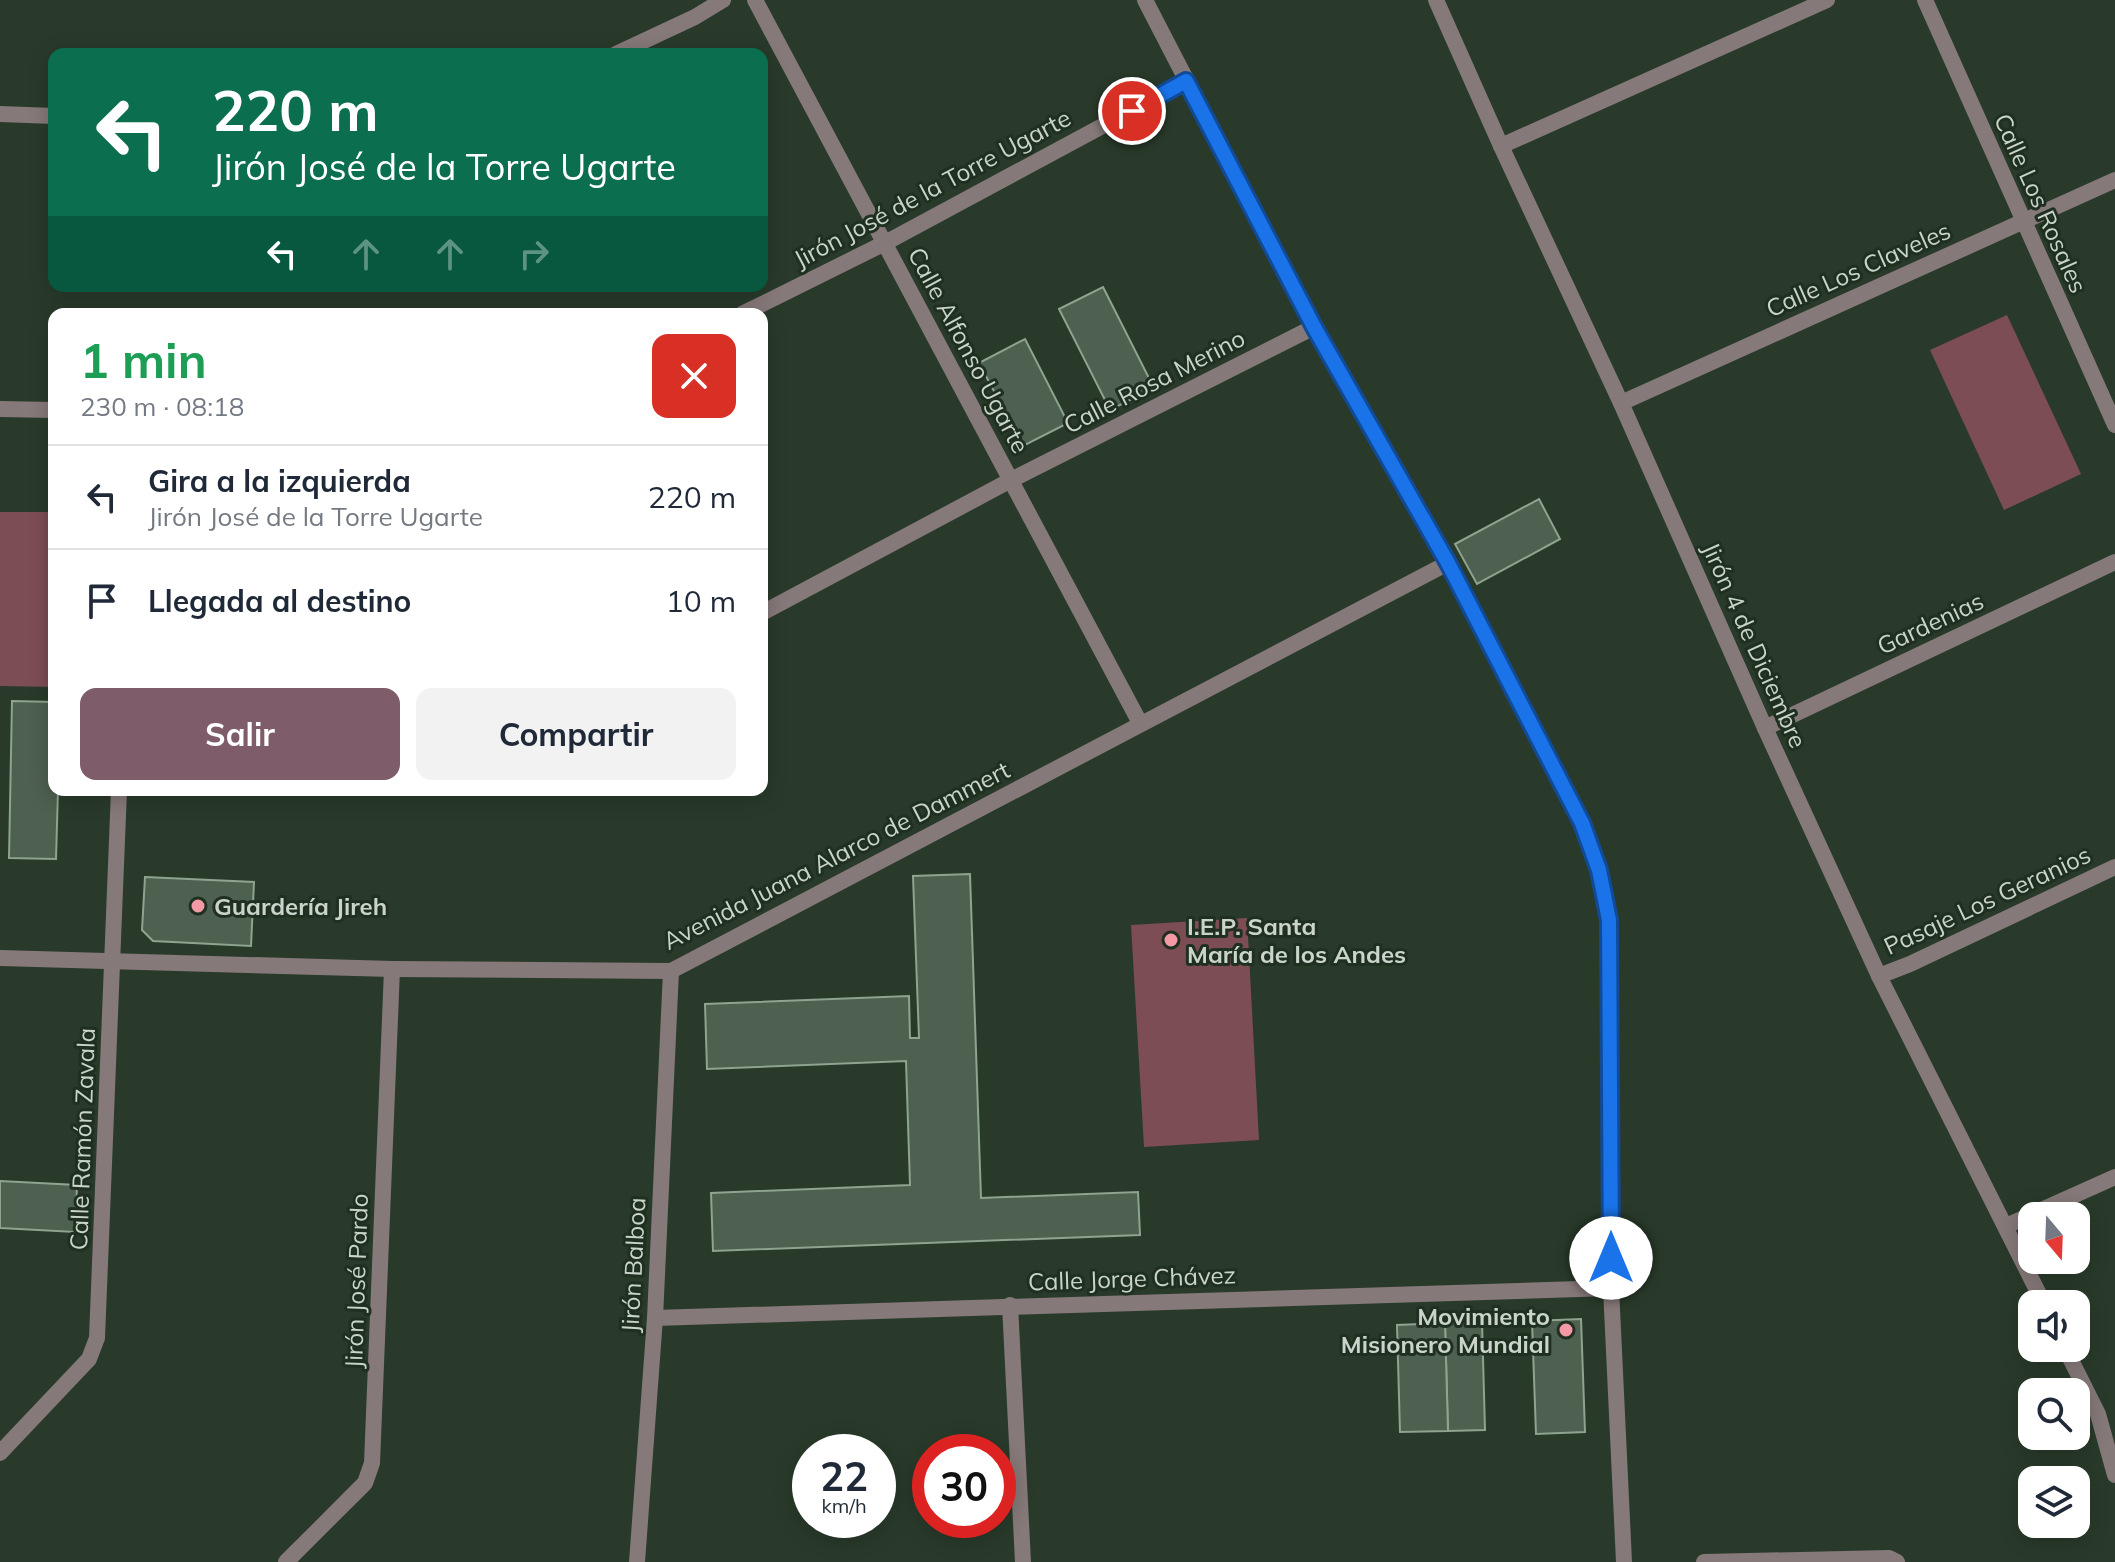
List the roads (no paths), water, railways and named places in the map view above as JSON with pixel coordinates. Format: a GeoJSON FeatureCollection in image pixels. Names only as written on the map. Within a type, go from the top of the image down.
{"type":"FeatureCollection","features":[{"type":"Feature","properties":{"kind":"street"},"geometry":{"type":"LineString","coordinates":[[629,48],[695,17],[723,0]]}},
{"type":"Feature","properties":{"kind":"street","name":"Calle Alfonso Ugarte"},"geometry":{"type":"LineString","coordinates":[[755,0],[1140,723]]}},
{"type":"Feature","properties":{"kind":"street"},"geometry":{"type":"LineString","coordinates":[[1145,0],[1314,327],[1448,563],[1582,823],[1599,870],[1609,920],[1611,1288],[1624,1562]]}},
{"type":"Feature","properties":{"kind":"street","name":"Jirón 4 de Diciembre"},"geometry":{"type":"LineString","coordinates":[[1436,0],[1879,976],[2037,1290]]}},
{"type":"Feature","properties":{"kind":"street"},"geometry":{"type":"LineString","coordinates":[[1501,146],[1827,0]]}},
{"type":"Feature","properties":{"kind":"street","name":"Calle Los Rosales"},"geometry":{"type":"LineString","coordinates":[[1925,0],[2115,425]]}},
{"type":"Feature","properties":{"kind":"street","name":"Jirón José de la Torre Ugarte"},"geometry":{"type":"LineString","coordinates":[[754,308],[885,243],[1186,81]]}},
{"type":"Feature","properties":{"kind":"street"},"geometry":{"type":"LineString","coordinates":[[0,114],[48,116]]}},
{"type":"Feature","properties":{"kind":"street","name":"Calle Los Claveles"},"geometry":{"type":"LineString","coordinates":[[1621,403],[2115,180]]}},
{"type":"Feature","properties":{"kind":"street","name":"Calle Rosa Merino"},"geometry":{"type":"LineString","coordinates":[[768,610],[1011,480],[1314,327]]}},
{"type":"Feature","properties":{"kind":"street"},"geometry":{"type":"LineString","coordinates":[[0,409],[48,410]]}},
{"type":"Feature","properties":{"kind":"street","name":"Gardenias"},"geometry":{"type":"LineString","coordinates":[[1765,728],[2115,562]]}},
{"type":"Feature","properties":{"kind":"street","name":"Avenida Juana Alarco de Dammert"},"geometry":{"type":"LineString","coordinates":[[0,958],[392,969],[671,971],[1448,563]]}},
{"type":"Feature","properties":{"kind":"street","name":"Calle Ramón Zavala"},"geometry":{"type":"LineString","coordinates":[[0,1453],[94,1350],[98,1322],[119,796]]}},
{"type":"Feature","properties":{"kind":"street","name":"Pasaje Los Geranios"},"geometry":{"type":"LineString","coordinates":[[1879,976],[2115,867]]}},
{"type":"Feature","properties":{"kind":"street","name":"Jirón José Pardo"},"geometry":{"type":"LineString","coordinates":[[286,1562],[365,1483],[372,1463],[392,969]]}},
{"type":"Feature","properties":{"kind":"street","name":"Jirón Balboa"},"geometry":{"type":"LineString","coordinates":[[637,1562],[655,1318],[671,971]]}},
{"type":"Feature","properties":{"kind":"street"},"geometry":{"type":"LineString","coordinates":[[2006,1226],[2115,1177]]}},
{"type":"Feature","properties":{"kind":"street","name":"Calle Jorge Chávez"},"geometry":{"type":"LineString","coordinates":[[655,1318],[1611,1288]]}},
{"type":"Feature","properties":{"kind":"street"},"geometry":{"type":"LineString","coordinates":[[1010,1305],[1023,1562]]}},
{"type":"Feature","properties":{"kind":"street"},"geometry":{"type":"LineString","coordinates":[[2072,1362],[2098,1414],[2115,1475]]}},
{"type":"Feature","properties":{"kind":"street"},"geometry":{"type":"LineString","coordinates":[[1704,1562],[1893,1560]]}},
{"type":"Feature","properties":{"kind":"place","name":"Guardería Jireh"},"geometry":{"type":"Point","coordinates":[198,906]}},
{"type":"Feature","properties":{"kind":"place","name":"I.E.P. Santa María de los Andes"},"geometry":{"type":"Point","coordinates":[1171,940]}},
{"type":"Feature","properties":{"kind":"place","name":"Movimiento Misionero Mundial"},"geometry":{"type":"Point","coordinates":[1566,1330]}}]}
